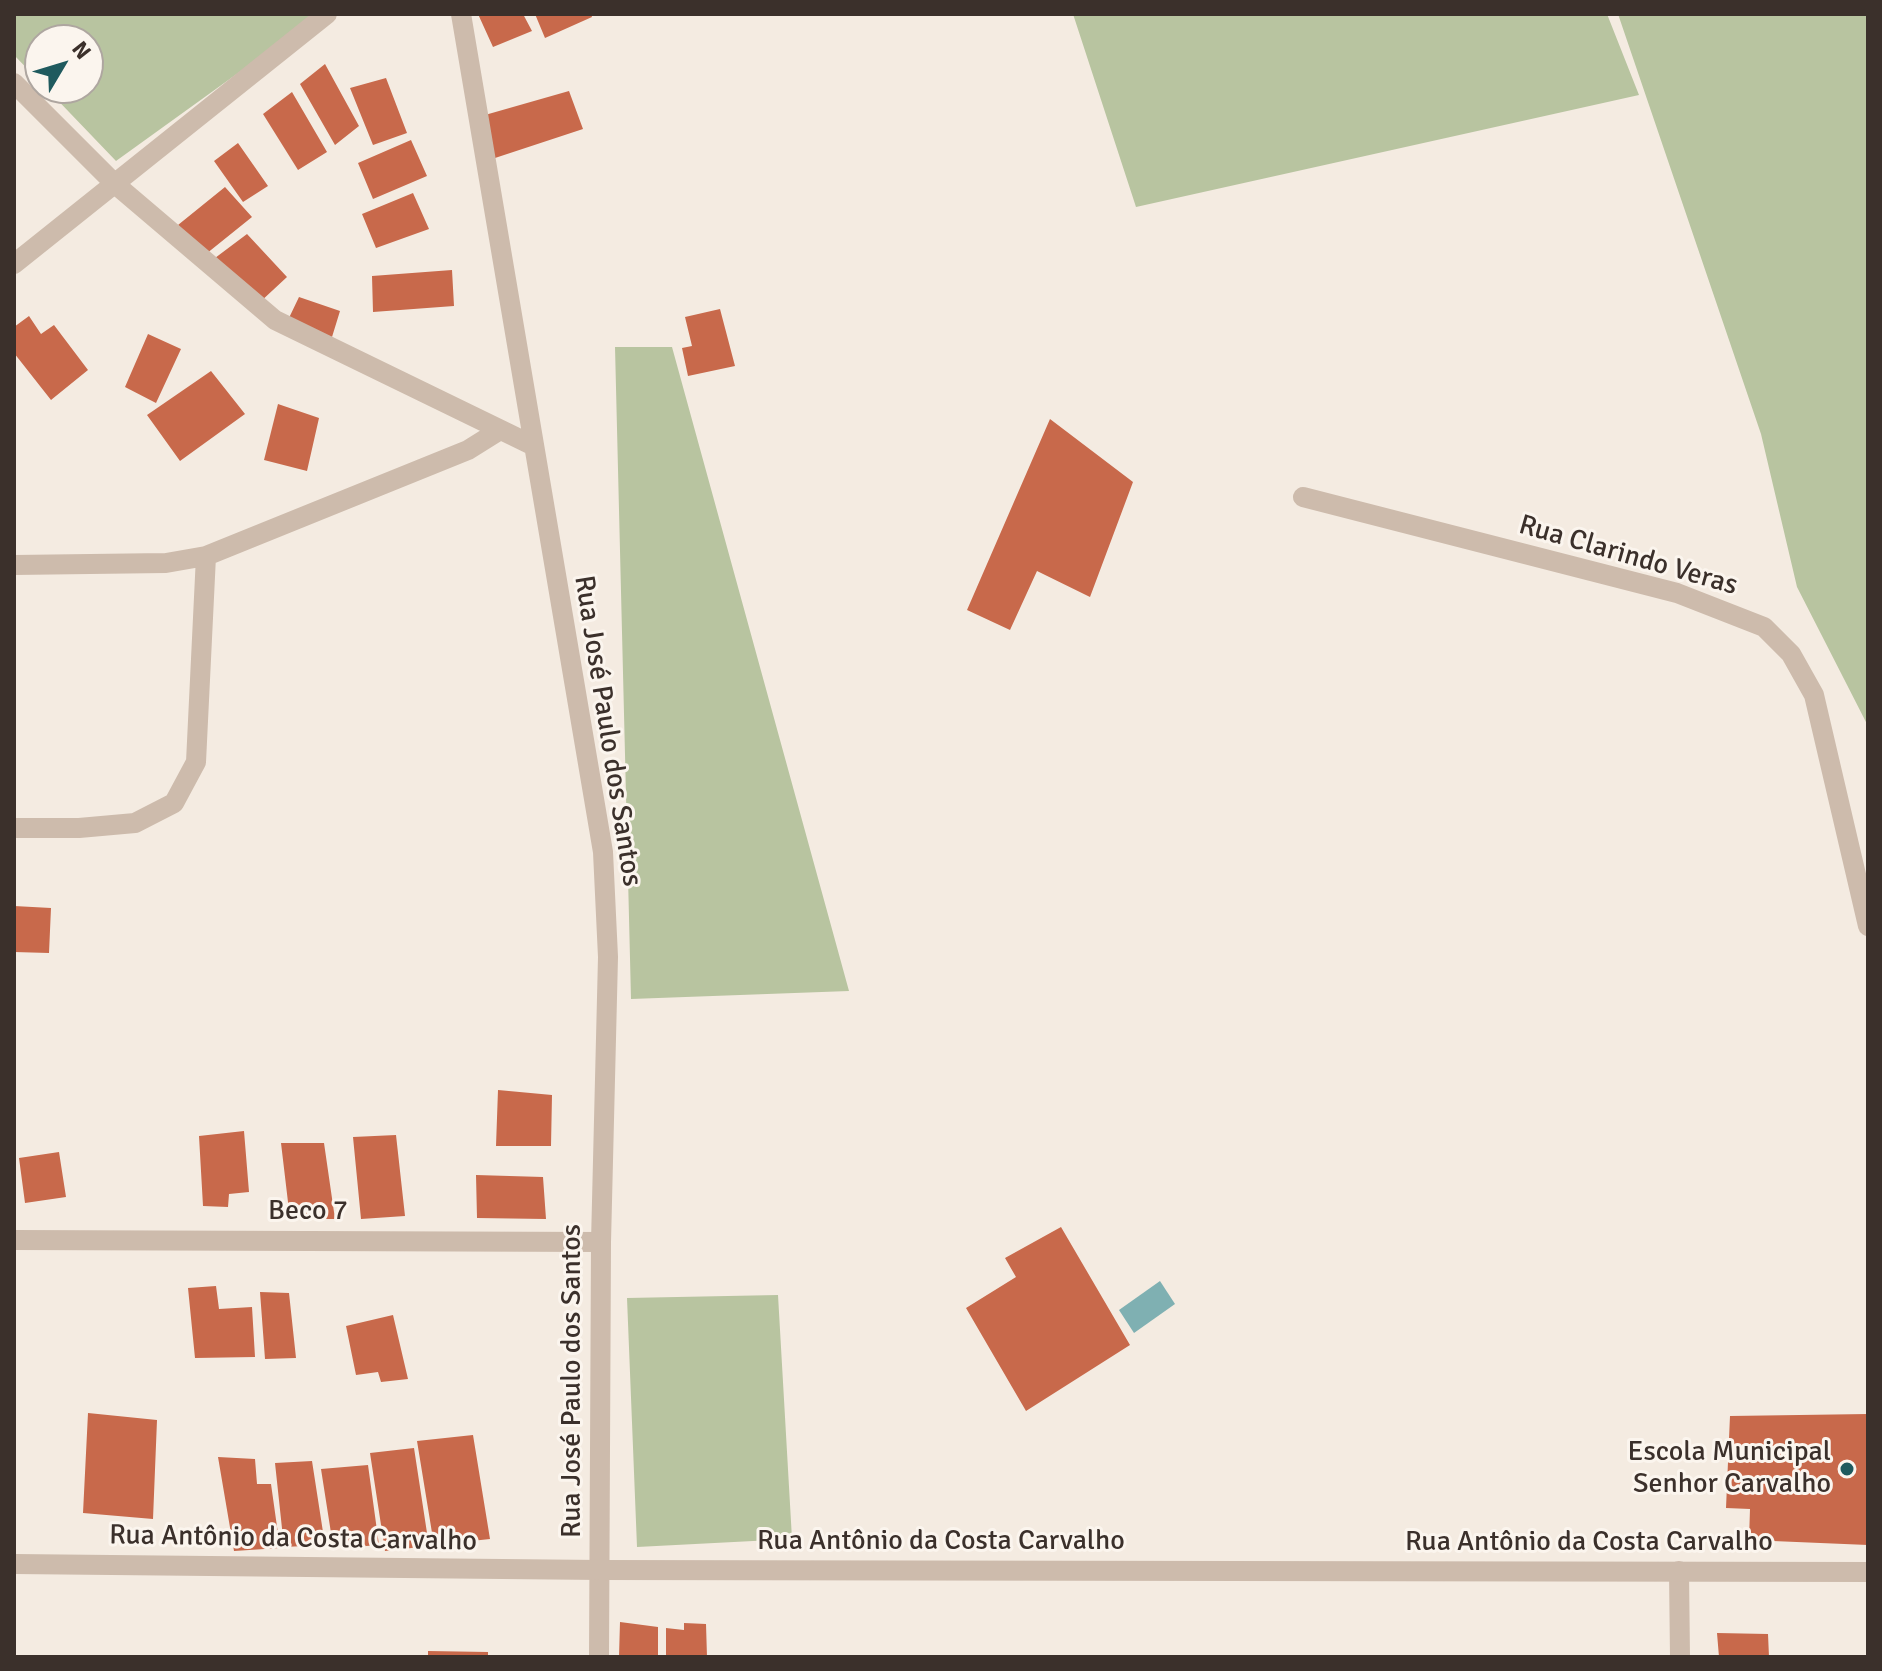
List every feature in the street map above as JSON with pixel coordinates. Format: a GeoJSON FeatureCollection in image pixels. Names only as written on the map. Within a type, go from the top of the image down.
{"type":"FeatureCollection","features":[{"type":"Feature","properties":{"kind":"street"},"geometry":{"type":"LineString","coordinates":[[14,264],[327,14]]}},
{"type":"Feature","properties":{"kind":"street","name":"Rua José Paulo dos Santos"},"geometry":{"type":"LineString","coordinates":[[461,14],[603,852],[608,957],[601,1242],[599,1657]]}},
{"type":"Feature","properties":{"kind":"street"},"geometry":{"type":"LineString","coordinates":[[14,83],[115,184],[275,320],[534,446]]}},
{"type":"Feature","properties":{"kind":"street"},"geometry":{"type":"LineString","coordinates":[[14,565],[166,563],[206,556],[468,450],[500,430]]}},
{"type":"Feature","properties":{"kind":"street","name":"Rua Clarindo Veras"},"geometry":{"type":"LineString","coordinates":[[1303,497],[1677,593],[1764,627],[1791,654],[1814,695],[1868,926]]}},
{"type":"Feature","properties":{"kind":"street"},"geometry":{"type":"LineString","coordinates":[[14,828],[79,828],[135,823],[174,803],[196,762],[206,556]]}},
{"type":"Feature","properties":{"kind":"street","name":"Beco 7"},"geometry":{"type":"LineString","coordinates":[[14,1240],[601,1242]]}},
{"type":"Feature","properties":{"kind":"street","name":"Rua Antônio da Costa Carvalho"},"geometry":{"type":"LineString","coordinates":[[14,1564],[600,1570],[1868,1572]]}},
{"type":"Feature","properties":{"kind":"street"},"geometry":{"type":"LineString","coordinates":[[1679,1571],[1680,1657]]}},
{"type":"Feature","properties":{"kind":"green space"},"geometry":{"type":"Polygon","coordinates":[[[14,14],[320,14],[116,161],[61,104],[104,104],[104,24],[24,24],[24,65],[14,55],[14,14]]]}},
{"type":"Feature","properties":{"kind":"green space"},"geometry":{"type":"Polygon","coordinates":[[[1073,14],[1607,14],[1639,95],[1136,207],[1073,14]]]}},
{"type":"Feature","properties":{"kind":"green space"},"geometry":{"type":"Polygon","coordinates":[[[1618,14],[1868,14],[1868,726],[1797,587],[1761,434],[1618,14]]]}},
{"type":"Feature","properties":{"kind":"green space"},"geometry":{"type":"Polygon","coordinates":[[[615,347],[672,347],[849,991],[631,999],[615,347]]]}},
{"type":"Feature","properties":{"kind":"green space"},"geometry":{"type":"Polygon","coordinates":[[[778,1295],[792,1539],[637,1547],[627,1298],[778,1295]]]}},
{"type":"Feature","properties":{"kind":"water"},"geometry":{"type":"Polygon","coordinates":[[[1160,1281],[1175,1304],[1134,1333],[1119,1310],[1160,1281]]]}},
{"type":"Feature","properties":{"kind":"building"},"geometry":{"type":"Polygon","coordinates":[[[478,14],[523,14],[532,31],[493,47],[478,14]]]}},
{"type":"Feature","properties":{"kind":"building"},"geometry":{"type":"Polygon","coordinates":[[[535,14],[591,14],[592,17],[545,38],[535,14]]]}},
{"type":"Feature","properties":{"kind":"building"},"geometry":{"type":"Polygon","coordinates":[[[325,64],[359,126],[335,145],[300,84],[325,64]]]}},
{"type":"Feature","properties":{"kind":"building"},"geometry":{"type":"Polygon","coordinates":[[[386,78],[407,133],[373,145],[350,88],[386,78]]]}},
{"type":"Feature","properties":{"kind":"building"},"geometry":{"type":"Polygon","coordinates":[[[569,91],[583,129],[495,158],[485,115],[569,91]]]}},
{"type":"Feature","properties":{"kind":"building"},"geometry":{"type":"Polygon","coordinates":[[[292,92],[327,152],[298,170],[263,114],[292,92]]]}},
{"type":"Feature","properties":{"kind":"building"},"geometry":{"type":"Polygon","coordinates":[[[411,140],[427,176],[373,199],[358,163],[411,140]]]}},
{"type":"Feature","properties":{"kind":"building"},"geometry":{"type":"Polygon","coordinates":[[[238,143],[268,186],[243,202],[214,161],[238,143]]]}},
{"type":"Feature","properties":{"kind":"building"},"geometry":{"type":"Polygon","coordinates":[[[225,187],[252,217],[206,254],[178,225],[225,187]]]}},
{"type":"Feature","properties":{"kind":"building"},"geometry":{"type":"Polygon","coordinates":[[[413,193],[429,229],[376,248],[362,214],[413,193]]]}},
{"type":"Feature","properties":{"kind":"building"},"geometry":{"type":"Polygon","coordinates":[[[247,234],[287,277],[259,303],[215,258],[247,234]]]}},
{"type":"Feature","properties":{"kind":"building"},"geometry":{"type":"Polygon","coordinates":[[[452,270],[454,306],[373,312],[372,276],[452,270]]]}},
{"type":"Feature","properties":{"kind":"building"},"geometry":{"type":"Polygon","coordinates":[[[299,297],[340,311],[332,337],[288,320],[299,297]]]}},
{"type":"Feature","properties":{"kind":"building"},"geometry":{"type":"Polygon","coordinates":[[[720,309],[735,366],[688,376],[682,348],[692,346],[685,317],[720,309]]]}},
{"type":"Feature","properties":{"kind":"building"},"geometry":{"type":"Polygon","coordinates":[[[29,316],[41,334],[54,325],[88,370],[51,400],[14,353],[14,327],[29,316]]]}},
{"type":"Feature","properties":{"kind":"building"},"geometry":{"type":"Polygon","coordinates":[[[148,334],[181,349],[156,403],[125,387],[148,334]]]}},
{"type":"Feature","properties":{"kind":"building"},"geometry":{"type":"Polygon","coordinates":[[[211,371],[245,414],[180,461],[147,415],[211,371]]]}},
{"type":"Feature","properties":{"kind":"building"},"geometry":{"type":"Polygon","coordinates":[[[278,404],[319,418],[307,471],[264,460],[278,404]]]}},
{"type":"Feature","properties":{"kind":"building"},"geometry":{"type":"Polygon","coordinates":[[[1050,419],[1133,482],[1090,597],[1037,571],[1010,630],[967,610],[1050,419]]]}},
{"type":"Feature","properties":{"kind":"building"},"geometry":{"type":"Polygon","coordinates":[[[14,906],[51,908],[49,953],[14,952],[14,906]]]}},
{"type":"Feature","properties":{"kind":"building"},"geometry":{"type":"Polygon","coordinates":[[[498,1090],[552,1095],[551,1146],[496,1146],[498,1090]]]}},
{"type":"Feature","properties":{"kind":"building"},"geometry":{"type":"Polygon","coordinates":[[[244,1131],[249,1192],[229,1194],[228,1207],[203,1206],[199,1136],[244,1131]]]}},
{"type":"Feature","properties":{"kind":"building"},"geometry":{"type":"Polygon","coordinates":[[[396,1135],[405,1216],[361,1219],[353,1137],[396,1135]]]}},
{"type":"Feature","properties":{"kind":"building"},"geometry":{"type":"Polygon","coordinates":[[[281,1143],[324,1143],[335,1219],[290,1219],[281,1143]]]}},
{"type":"Feature","properties":{"kind":"building"},"geometry":{"type":"Polygon","coordinates":[[[59,1152],[66,1197],[25,1203],[19,1158],[59,1152]]]}},
{"type":"Feature","properties":{"kind":"building"},"geometry":{"type":"Polygon","coordinates":[[[476,1175],[543,1177],[546,1219],[477,1218],[476,1175]]]}},
{"type":"Feature","properties":{"kind":"building"},"geometry":{"type":"Polygon","coordinates":[[[1061,1227],[1130,1345],[1026,1411],[966,1308],[1016,1277],[1005,1258],[1061,1227]]]}},
{"type":"Feature","properties":{"kind":"building"},"geometry":{"type":"Polygon","coordinates":[[[216,1286],[219,1309],[252,1307],[255,1357],[195,1358],[188,1288],[216,1286]]]}},
{"type":"Feature","properties":{"kind":"building"},"geometry":{"type":"Polygon","coordinates":[[[260,1292],[289,1293],[296,1358],[265,1359],[260,1292]]]}},
{"type":"Feature","properties":{"kind":"building"},"geometry":{"type":"Polygon","coordinates":[[[393,1315],[408,1379],[381,1382],[378,1372],[356,1375],[346,1326],[393,1315]]]}},
{"type":"Feature","properties":{"kind":"building"},"geometry":{"type":"Polygon","coordinates":[[[88,1413],[157,1420],[153,1519],[83,1513],[88,1413]]]}},
{"type":"Feature","properties":{"kind":"building"},"geometry":{"type":"Polygon","coordinates":[[[1868,1414],[1868,1545],[1749,1540],[1750,1509],[1726,1508],[1730,1416],[1868,1414]]]}},
{"type":"Feature","properties":{"kind":"building"},"geometry":{"type":"Polygon","coordinates":[[[473,1435],[490,1539],[434,1545],[417,1441],[473,1435]]]}},
{"type":"Feature","properties":{"kind":"building"},"geometry":{"type":"Polygon","coordinates":[[[414,1448],[429,1546],[385,1551],[370,1453],[414,1448]]]}},
{"type":"Feature","properties":{"kind":"building"},"geometry":{"type":"Polygon","coordinates":[[[218,1457],[255,1459],[257,1484],[271,1484],[280,1548],[234,1551],[218,1457]]]}},
{"type":"Feature","properties":{"kind":"building"},"geometry":{"type":"Polygon","coordinates":[[[312,1461],[325,1545],[284,1547],[275,1463],[312,1461]]]}},
{"type":"Feature","properties":{"kind":"building"},"geometry":{"type":"Polygon","coordinates":[[[368,1465],[379,1545],[341,1548],[340,1534],[331,1533],[321,1469],[368,1465]]]}},
{"type":"Feature","properties":{"kind":"building"},"geometry":{"type":"Polygon","coordinates":[[[620,1622],[658,1627],[658,1657],[619,1657],[620,1622]]]}},
{"type":"Feature","properties":{"kind":"building"},"geometry":{"type":"Polygon","coordinates":[[[684,1623],[706,1624],[707,1657],[666,1657],[666,1628],[684,1630],[684,1623]]]}},
{"type":"Feature","properties":{"kind":"building"},"geometry":{"type":"Polygon","coordinates":[[[1717,1633],[1768,1634],[1769,1657],[1719,1657],[1717,1633]]]}},
{"type":"Feature","properties":{"kind":"building"},"geometry":{"type":"Polygon","coordinates":[[[428,1651],[488,1652],[488,1657],[428,1657],[428,1651]]]}},
{"type":"Feature","properties":{"kind":"place","name":"Escola Municipal Senhor Carvalho"},"geometry":{"type":"Point","coordinates":[1847,1469]}}]}
